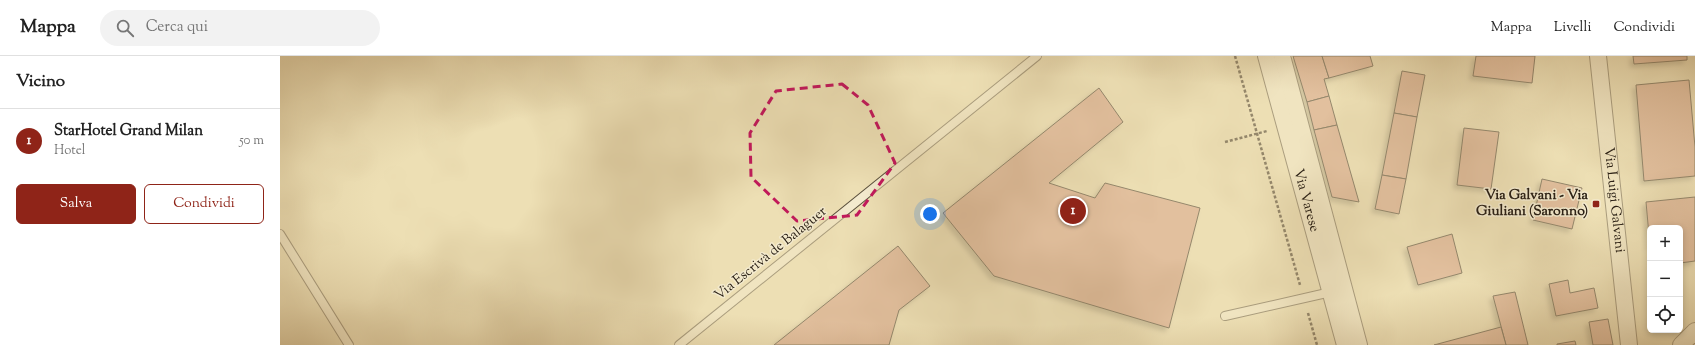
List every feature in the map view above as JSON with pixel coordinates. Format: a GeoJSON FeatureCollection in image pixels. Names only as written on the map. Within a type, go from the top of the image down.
{"type":"FeatureCollection","features":[{"type":"Feature","properties":{"kind":"street","name":"Via Varese"},"geometry":{"type":"LineString","coordinates":[[1266,56],[1346,345]]}},
{"type":"Feature","properties":{"kind":"street","name":"Via Varese"},"geometry":{"type":"LineString","coordinates":[[1282,56],[1359,345]]}},
{"type":"Feature","properties":{"kind":"street","name":"Via Luigi Galvani"},"geometry":{"type":"LineString","coordinates":[[1598,56],[1629,345]]}},
{"type":"Feature","properties":{"kind":"street"},"geometry":{"type":"LineString","coordinates":[[1681,345],[1694,333]]}},
{"type":"Feature","properties":{"kind":"lane","name":"Via Escrivà de Balaguer"},"geometry":{"type":"LineString","coordinates":[[679,345],[1037,56]]}},
{"type":"Feature","properties":{"kind":"lane"},"geometry":{"type":"LineString","coordinates":[[280,234],[349,345]]}},
{"type":"Feature","properties":{"kind":"lane"},"geometry":{"type":"LineString","coordinates":[[1225,316],[1331,292]]}},
{"type":"Feature","properties":{"kind":"path"},"geometry":{"type":"LineString","coordinates":[[1235,56],[1317,345]]}},
{"type":"Feature","properties":{"kind":"path"},"geometry":{"type":"LineString","coordinates":[[1225,142],[1257,133]]}},
{"type":"Feature","properties":{"kind":"highlighted area"},"geometry":{"type":"Polygon","coordinates":[[[842,84],[868,105],[895,163],[857,215],[797,221],[751,177],[750,133],[776,91],[842,84]]]}},
{"type":"Feature","properties":{"kind":"building"},"geometry":{"type":"Polygon","coordinates":[[[1293,56],[1322,56],[1329,78],[1324,79],[1329,96],[1307,102],[1293,56]]]}},
{"type":"Feature","properties":{"kind":"building"},"geometry":{"type":"Polygon","coordinates":[[[1322,56],[1370,56],[1373,66],[1329,78],[1322,56]]]}},
{"type":"Feature","properties":{"kind":"building"},"geometry":{"type":"Polygon","coordinates":[[[1476,56],[1535,56],[1532,83],[1473,76],[1476,56]]]}},
{"type":"Feature","properties":{"kind":"building"},"geometry":{"type":"Polygon","coordinates":[[[1633,56],[1687,56],[1687,60],[1634,64],[1633,56]]]}},
{"type":"Feature","properties":{"kind":"building"},"geometry":{"type":"Polygon","coordinates":[[[1402,71],[1425,75],[1417,117],[1394,113],[1402,71]]]}},
{"type":"Feature","properties":{"kind":"building"},"geometry":{"type":"Polygon","coordinates":[[[1689,80],[1695,147],[1695,176],[1644,181],[1636,85],[1689,80]]]}},
{"type":"Feature","properties":{"kind":"building"},"geometry":{"type":"Polygon","coordinates":[[[1099,88],[1123,122],[1049,183],[1095,198],[1105,183],[1200,208],[1169,328],[994,276],[943,213],[1099,88]]]}},
{"type":"Feature","properties":{"kind":"building"},"geometry":{"type":"Polygon","coordinates":[[[1329,96],[1337,125],[1314,130],[1307,102],[1329,96]]]}},
{"type":"Feature","properties":{"kind":"building"},"geometry":{"type":"Polygon","coordinates":[[[1394,113],[1417,117],[1406,179],[1382,175],[1394,113]]]}},
{"type":"Feature","properties":{"kind":"building"},"geometry":{"type":"Polygon","coordinates":[[[1337,125],[1359,202],[1332,197],[1314,130],[1337,125]]]}},
{"type":"Feature","properties":{"kind":"building"},"geometry":{"type":"Polygon","coordinates":[[[1464,128],[1499,132],[1491,189],[1457,185],[1464,128]]]}},
{"type":"Feature","properties":{"kind":"building"},"geometry":{"type":"Polygon","coordinates":[[[1382,175],[1406,179],[1399,214],[1375,209],[1382,175]]]}},
{"type":"Feature","properties":{"kind":"building"},"geometry":{"type":"Polygon","coordinates":[[[1542,179],[1582,188],[1572,229],[1533,220],[1542,179]]]}},
{"type":"Feature","properties":{"kind":"building"},"geometry":{"type":"Polygon","coordinates":[[[1695,197],[1695,261],[1683,263],[1683,225],[1648,225],[1646,202],[1695,197]]]}},
{"type":"Feature","properties":{"kind":"building"},"geometry":{"type":"Polygon","coordinates":[[[1452,234],[1462,273],[1418,285],[1407,247],[1452,234]]]}},
{"type":"Feature","properties":{"kind":"building"},"geometry":{"type":"Polygon","coordinates":[[[898,246],[930,286],[899,310],[889,345],[774,345],[898,246]]]}},
{"type":"Feature","properties":{"kind":"building"},"geometry":{"type":"Polygon","coordinates":[[[1568,280],[1570,293],[1594,288],[1598,308],[1556,316],[1549,284],[1568,280]]]}},
{"type":"Feature","properties":{"kind":"building"},"geometry":{"type":"Polygon","coordinates":[[[1515,292],[1528,345],[1506,345],[1493,296],[1515,292]]]}},
{"type":"Feature","properties":{"kind":"building"},"geometry":{"type":"Polygon","coordinates":[[[1608,319],[1613,345],[1593,345],[1589,322],[1608,319]]]}},
{"type":"Feature","properties":{"kind":"building"},"geometry":{"type":"Polygon","coordinates":[[[1501,327],[1506,345],[1434,345],[1501,327]]]}},
{"type":"Feature","properties":{"kind":"building"},"geometry":{"type":"Polygon","coordinates":[[[1575,341],[1576,345],[1557,345],[1557,344],[1575,341]]]}},
{"type":"Feature","properties":{"kind":"place","name":"Via Galvani - Via Giuliani (Saronno)"},"geometry":{"type":"Point","coordinates":[1596,204]}},
{"type":"Feature","properties":{"kind":"place","name":"StarHotel Grand Milan"},"geometry":{"type":"Point","coordinates":[1073,211]}}]}
